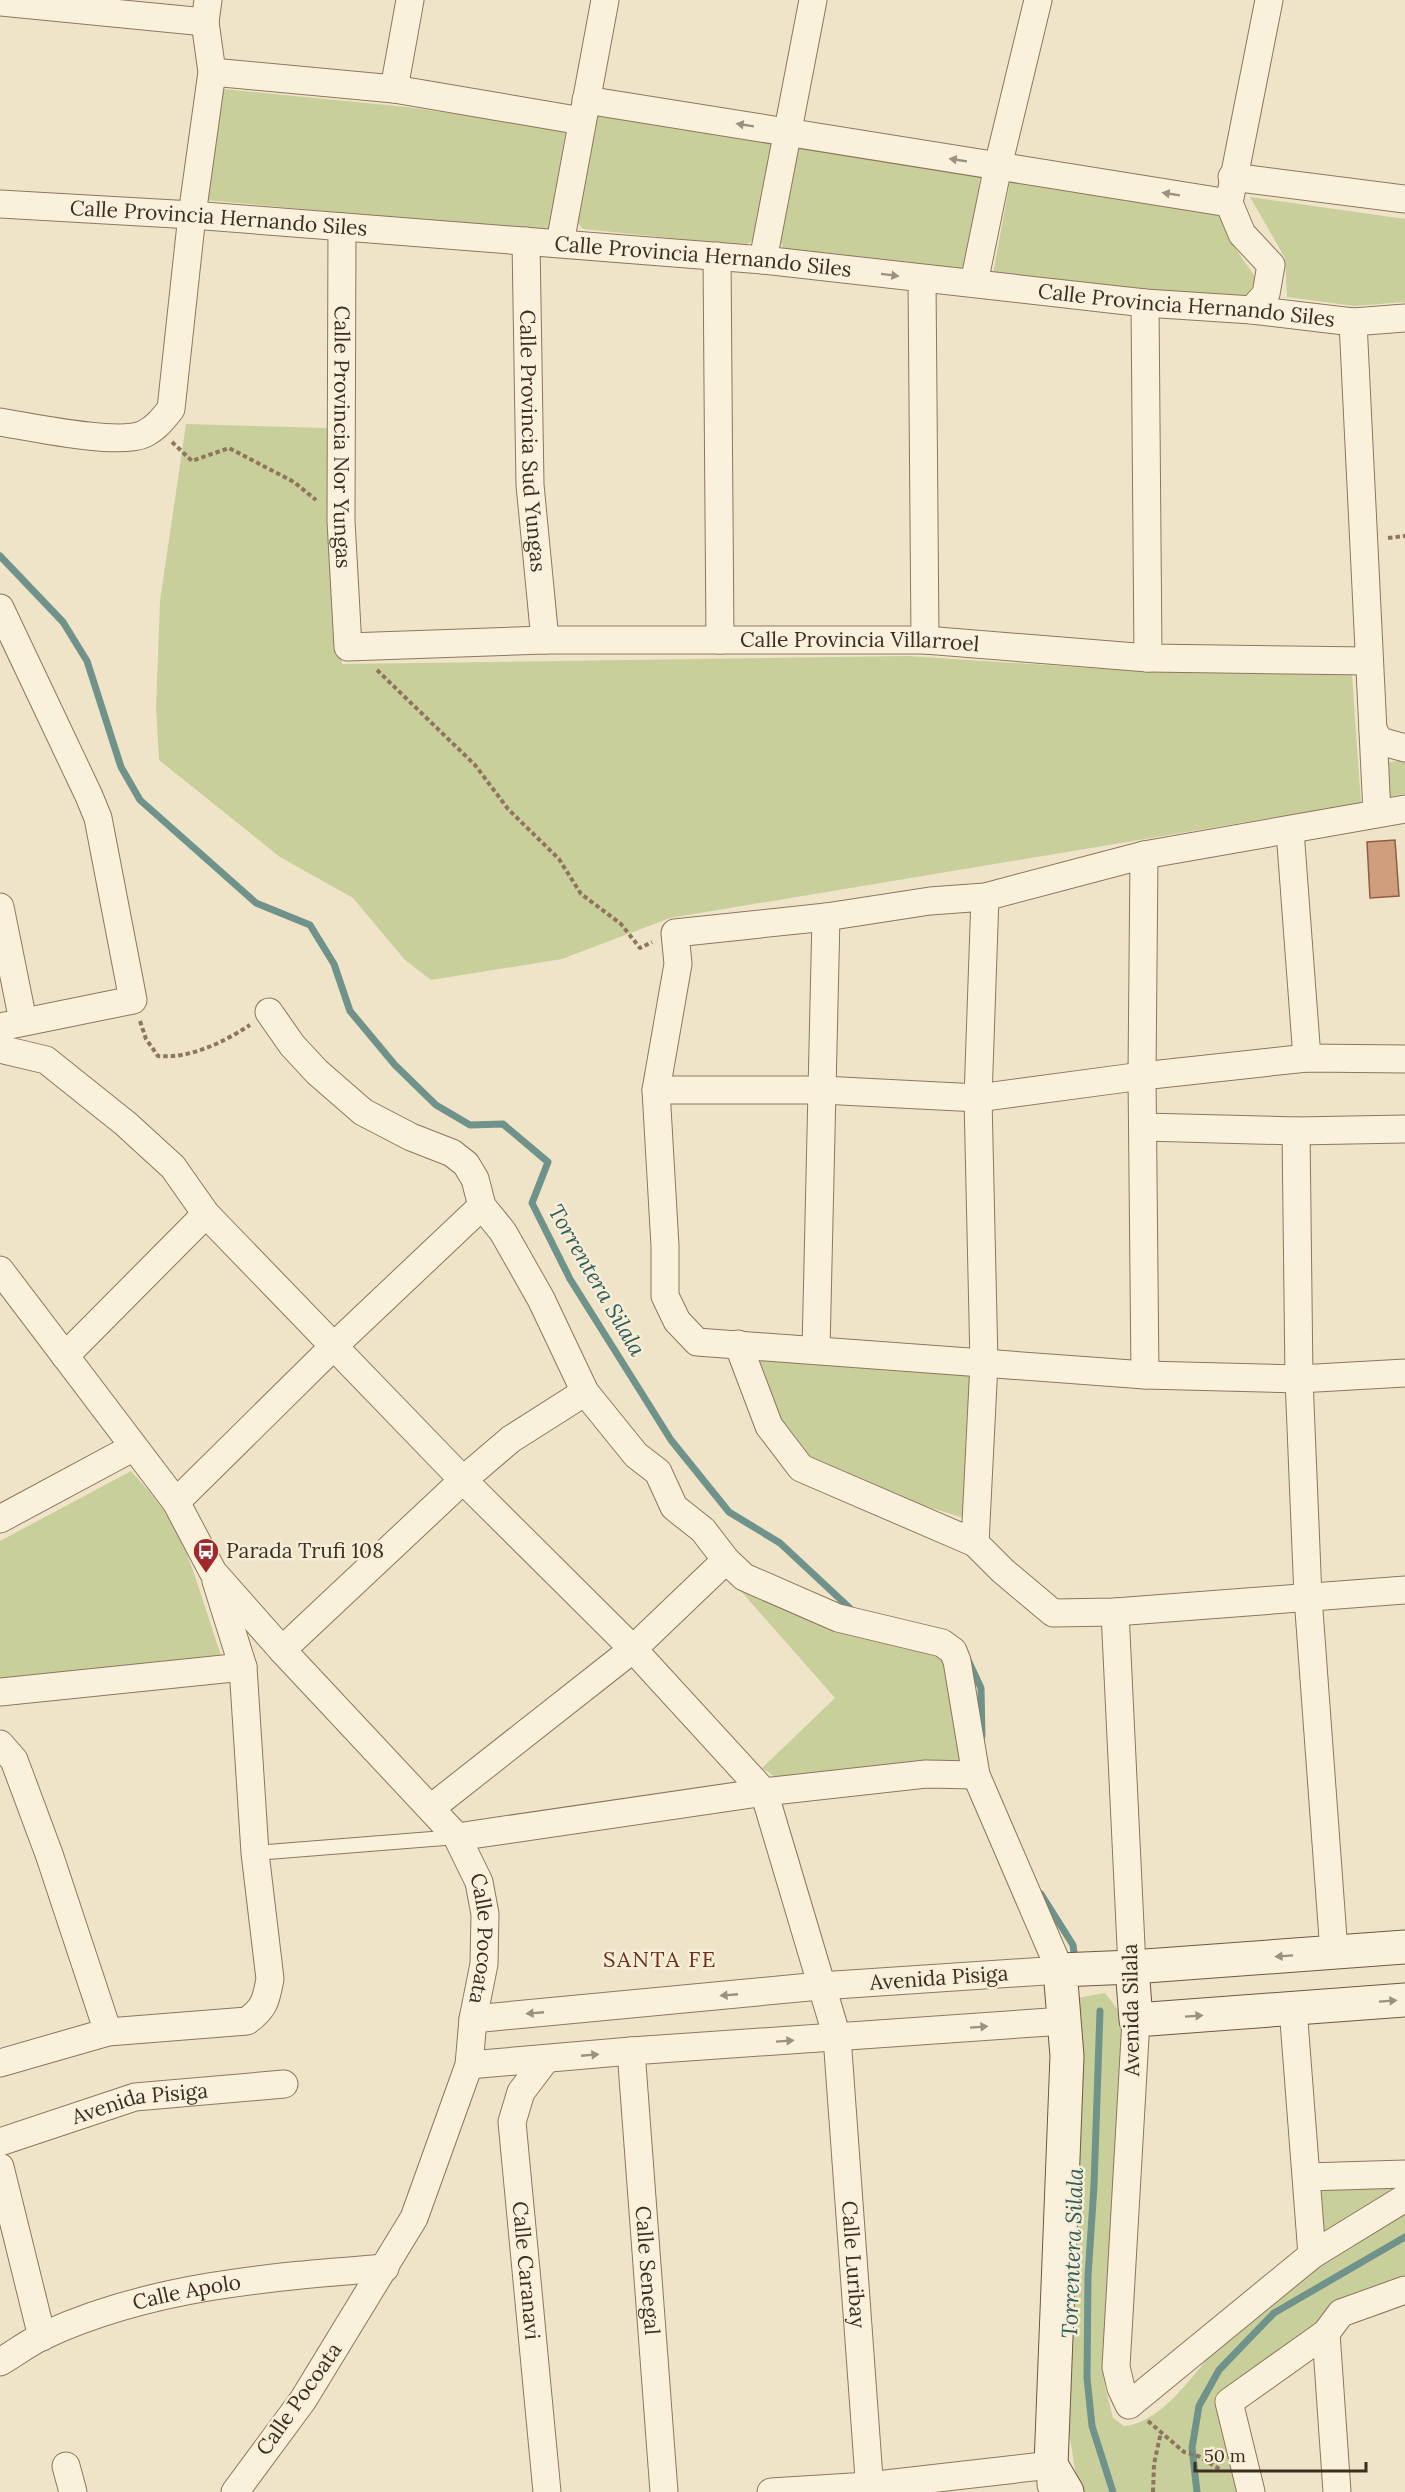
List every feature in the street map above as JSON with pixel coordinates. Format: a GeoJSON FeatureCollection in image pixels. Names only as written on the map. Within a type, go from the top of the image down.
{"type":"FeatureCollection","features":[{"type":"Feature","properties":{"kind":"street"},"geometry":{"type":"LineString","coordinates":[[394,89],[410,0]]}},
{"type":"Feature","properties":{"kind":"street"},"geometry":{"type":"LineString","coordinates":[[560,243],[605,0]]}},
{"type":"Feature","properties":{"kind":"street"},"geometry":{"type":"LineString","coordinates":[[763,260],[813,0]]}},
{"type":"Feature","properties":{"kind":"street"},"geometry":{"type":"LineString","coordinates":[[974,283],[998,166],[1038,0]]}},
{"type":"Feature","properties":{"kind":"street"},"geometry":{"type":"LineString","coordinates":[[1252,310],[1266,294],[1271,265],[1242,234],[1231,190],[1269,0]]}},
{"type":"Feature","properties":{"kind":"street"},"geometry":{"type":"LineString","coordinates":[[0,2],[206,11],[212,72],[192,215],[171,409],[157,426],[142,435],[118,439],[0,422]]}},
{"type":"Feature","properties":{"kind":"street"},"geometry":{"type":"LineString","coordinates":[[212,72],[394,89],[786,132],[998,166],[1231,190],[1405,199]]}},
{"type":"Feature","properties":{"kind":"street","name":"Calle Provincia Hernando Siles"},"geometry":{"type":"LineString","coordinates":[[0,204],[192,215],[763,260],[1145,303],[1252,310],[1353,322],[1405,318]]}},
{"type":"Feature","properties":{"kind":"street","name":"Calle Provincia Nor Yungas"},"geometry":{"type":"LineString","coordinates":[[342,227],[341,521],[348,647]]}},
{"type":"Feature","properties":{"kind":"street","name":"Calle Provincia Sud Yungas"},"geometry":{"type":"LineString","coordinates":[[526,241],[530,485],[545,640]]}},
{"type":"Feature","properties":{"kind":"street"},"geometry":{"type":"LineString","coordinates":[[717,256],[720,640]]}},
{"type":"Feature","properties":{"kind":"street"},"geometry":{"type":"LineString","coordinates":[[922,279],[925,640]]}},
{"type":"Feature","properties":{"kind":"street"},"geometry":{"type":"LineString","coordinates":[[1145,303],[1148,658]]}},
{"type":"Feature","properties":{"kind":"street"},"geometry":{"type":"LineString","coordinates":[[1353,322],[1377,813]]}},
{"type":"Feature","properties":{"kind":"street"},"geometry":{"type":"LineString","coordinates":[[0,608],[90,796],[98,818],[133,1000],[12,1024],[0,907]]}},
{"type":"Feature","properties":{"kind":"street","name":"Calle Provincia Villarroel"},"geometry":{"type":"LineString","coordinates":[[348,647],[545,640],[925,640],[1148,658],[1369,661]]}},
{"type":"Feature","properties":{"kind":"street"},"geometry":{"type":"LineString","coordinates":[[1373,730],[1380,741],[1405,748]]}},
{"type":"Feature","properties":{"kind":"street"},"geometry":{"type":"LineString","coordinates":[[1405,809],[1144,855],[986,897],[930,901],[826,917],[675,933],[678,964],[656,1090],[665,1246],[665,1296],[677,1321],[697,1342],[1145,1375],[1299,1379],[1405,1373]]}},
{"type":"Feature","properties":{"kind":"street"},"geometry":{"type":"LineString","coordinates":[[1377,813],[1405,820]]}},
{"type":"Feature","properties":{"kind":"street"},"geometry":{"type":"LineString","coordinates":[[1290,831],[1307,1058]]}},
{"type":"Feature","properties":{"kind":"street"},"geometry":{"type":"LineString","coordinates":[[1144,855],[1142,1076],[1145,1375]]}},
{"type":"Feature","properties":{"kind":"street"},"geometry":{"type":"LineString","coordinates":[[975,1543],[984,1363],[978,1098],[986,897]]}},
{"type":"Feature","properties":{"kind":"street"},"geometry":{"type":"LineString","coordinates":[[816,1350],[826,917]]}},
{"type":"Feature","properties":{"kind":"street"},"geometry":{"type":"LineString","coordinates":[[269,1012],[291,1045],[317,1072],[363,1112],[411,1137],[452,1153],[466,1164],[475,1179],[482,1206],[503,1232],[541,1299],[585,1392],[636,1455],[658,1472],[674,1507],[703,1530],[726,1560],[744,1577],[838,1618],[942,1643],[953,1651],[957,1661],[976,1774],[1060,1970],[1067,2056],[1056,2483],[771,2492]]}},
{"type":"Feature","properties":{"kind":"street"},"geometry":{"type":"LineString","coordinates":[[0,1049],[46,1060],[126,1124],[173,1167],[206,1214],[463,1480],[633,1649],[764,1792]]}},
{"type":"Feature","properties":{"kind":"street"},"geometry":{"type":"LineString","coordinates":[[656,1090],[822,1090],[978,1098],[1142,1076],[1307,1058],[1405,1059]]}},
{"type":"Feature","properties":{"kind":"street"},"geometry":{"type":"LineString","coordinates":[[1363,1131],[1405,1119]]}},
{"type":"Feature","properties":{"kind":"street"},"geometry":{"type":"LineString","coordinates":[[1143,1127],[1296,1131],[1405,1129]]}},
{"type":"Feature","properties":{"kind":"street"},"geometry":{"type":"LineString","coordinates":[[1296,1131],[1299,1379],[1308,1597],[1334,1952]]}},
{"type":"Feature","properties":{"kind":"street"},"geometry":{"type":"LineString","coordinates":[[176,1502],[334,1346],[482,1206]]}},
{"type":"Feature","properties":{"kind":"street"},"geometry":{"type":"LineString","coordinates":[[65,1356],[206,1214]]}},
{"type":"Feature","properties":{"kind":"street","name":"Calle Pocoata"},"geometry":{"type":"LineString","coordinates":[[4,1283],[65,1356],[176,1502],[213,1572],[282,1650],[457,1837],[479,1882],[485,1914],[484,1964],[473,2019],[469,2065],[414,2218],[303,2400],[235,2492]]}},
{"type":"Feature","properties":{"kind":"street"},"geometry":{"type":"LineString","coordinates":[[738,1344],[770,1426],[801,1468],[975,1543],[1003,1571],[1053,1613],[1115,1612],[1405,1590]]}},
{"type":"Feature","properties":{"kind":"street"},"geometry":{"type":"LineString","coordinates":[[282,1650],[463,1480],[511,1439],[585,1392]]}},
{"type":"Feature","properties":{"kind":"street"},"geometry":{"type":"LineString","coordinates":[[0,1520],[134,1447]]}},
{"type":"Feature","properties":{"kind":"street"},"geometry":{"type":"LineString","coordinates":[[431,1808],[633,1649],[726,1560]]}},
{"type":"Feature","properties":{"kind":"street"},"geometry":{"type":"LineString","coordinates":[[0,2063],[108,2032],[247,2021],[259,2012],[267,1998],[270,1979],[255,1853],[243,1667],[213,1572]]}},
{"type":"Feature","properties":{"kind":"street","name":"Avenida Silala"},"geometry":{"type":"LineString","coordinates":[[1115,1612],[1136,2020],[1116,2367],[1120,2388],[1129,2405]]}},
{"type":"Feature","properties":{"kind":"street"},"geometry":{"type":"LineString","coordinates":[[0,1692],[243,1667]]}},
{"type":"Feature","properties":{"kind":"street"},"geometry":{"type":"LineString","coordinates":[[5,1756],[49,1854],[108,2032]]}},
{"type":"Feature","properties":{"kind":"street"},"geometry":{"type":"LineString","coordinates":[[457,1837],[764,1792],[926,1774],[976,1774]]}},
{"type":"Feature","properties":{"kind":"street","name":"Calle Luribay"},"geometry":{"type":"LineString","coordinates":[[764,1792],[837,2037],[869,2489]]}},
{"type":"Feature","properties":{"kind":"street","name":"Avenida Pisiga"},"geometry":{"type":"LineString","coordinates":[[473,2019],[820,1986],[1405,1947]]}},
{"type":"Feature","properties":{"kind":"street"},"geometry":{"type":"LineString","coordinates":[[1136,2020],[1405,2000]]}},
{"type":"Feature","properties":{"kind":"street"},"geometry":{"type":"LineString","coordinates":[[1293,2008],[1312,2255]]}},
{"type":"Feature","properties":{"kind":"street"},"geometry":{"type":"LineString","coordinates":[[469,2065],[631,2051],[1064,2021]]}},
{"type":"Feature","properties":{"kind":"street","name":"Calle Senegal"},"geometry":{"type":"LineString","coordinates":[[631,2051],[664,2492]]}},
{"type":"Feature","properties":{"kind":"street","name":"Calle Caranavi"},"geometry":{"type":"LineString","coordinates":[[546,2059],[521,2091],[512,2122],[547,2492]]}},
{"type":"Feature","properties":{"kind":"street","name":"Avenida Pisiga"},"geometry":{"type":"LineString","coordinates":[[0,2142],[135,2097],[284,2084]]}},
{"type":"Feature","properties":{"kind":"street"},"geometry":{"type":"LineString","coordinates":[[0,2167],[42,2337]]}},
{"type":"Feature","properties":{"kind":"street"},"geometry":{"type":"LineString","coordinates":[[1307,2177],[1405,2174]]}},
{"type":"Feature","properties":{"kind":"street"},"geometry":{"type":"LineString","coordinates":[[1129,2405],[1312,2255],[1405,2198]]}},
{"type":"Feature","properties":{"kind":"street","name":"Calle Apolo"},"geometry":{"type":"LineString","coordinates":[[0,2362],[42,2337],[120,2306],[200,2287],[295,2275],[385,2268]]}},
{"type":"Feature","properties":{"kind":"street"},"geometry":{"type":"LineString","coordinates":[[1251,2492],[1229,2402],[1326,2333],[1341,2313],[1405,2290]]}},
{"type":"Feature","properties":{"kind":"street"},"geometry":{"type":"LineString","coordinates":[[1326,2333],[1337,2492]]}},
{"type":"Feature","properties":{"kind":"street"},"geometry":{"type":"LineString","coordinates":[[66,2466],[73,2492]]}},
{"type":"Feature","properties":{"kind":"lane"},"geometry":{"type":"LineString","coordinates":[[255,1853],[457,1837]]}},
{"type":"Feature","properties":{"kind":"path"},"geometry":{"type":"LineString","coordinates":[[157,426],[192,462],[229,448],[294,482],[341,521]]}},
{"type":"Feature","properties":{"kind":"path"},"geometry":{"type":"LineString","coordinates":[[348,647],[385,677],[475,765],[508,809],[558,860],[581,894],[621,924],[640,948],[675,933]]}},
{"type":"Feature","properties":{"kind":"path"},"geometry":{"type":"LineString","coordinates":[[133,1000],[146,1039],[158,1056],[166,1057],[173,1057],[228,1040],[269,1012]]}},
{"type":"Feature","properties":{"kind":"path"},"geometry":{"type":"LineString","coordinates":[[1129,2405],[1184,2452],[1198,2456]]}},
{"type":"Feature","properties":{"kind":"path"},"geometry":{"type":"LineString","coordinates":[[1153,2492],[1154,2464],[1161,2432]]}},
{"type":"Feature","properties":{"kind":"green space"},"geometry":{"type":"Polygon","coordinates":[[[223,89],[407,107],[566,130],[548,232],[206,200],[223,89]]]}},
{"type":"Feature","properties":{"kind":"green space"},"geometry":{"type":"Polygon","coordinates":[[[600,112],[770,140],[773,145],[758,237],[746,245],[738,245],[583,229],[577,222],[595,116],[600,112]]]}},
{"type":"Feature","properties":{"kind":"green space"},"geometry":{"type":"Polygon","coordinates":[[[798,143],[981,171],[969,261],[961,270],[785,252],[779,239],[798,143]]]}},
{"type":"Feature","properties":{"kind":"green space"},"geometry":{"type":"Polygon","coordinates":[[[1010,181],[1223,216],[1228,238],[1256,278],[1247,298],[993,274],[1010,181]]]}},
{"type":"Feature","properties":{"kind":"green space"},"geometry":{"type":"Polygon","coordinates":[[[1250,197],[1405,219],[1405,302],[1354,306],[1287,297],[1285,258],[1250,197]]]}},
{"type":"Feature","properties":{"kind":"green space"},"geometry":{"type":"Polygon","coordinates":[[[186,424],[329,428],[331,580],[342,664],[909,656],[1151,672],[1352,675],[1361,803],[670,918],[562,959],[431,980],[405,960],[353,898],[280,857],[159,760],[156,707],[160,601],[186,424]]]}},
{"type":"Feature","properties":{"kind":"green space"},"geometry":{"type":"Polygon","coordinates":[[[1405,760],[1405,794],[1387,797],[1383,763],[1405,760]]]}},
{"type":"Feature","properties":{"kind":"green space"},"geometry":{"type":"Polygon","coordinates":[[[762,1352],[972,1371],[964,1518],[864,1485],[817,1461],[797,1445],[777,1420],[770,1404],[756,1362],[762,1352]]]}},
{"type":"Feature","properties":{"kind":"green space"},"geometry":{"type":"Polygon","coordinates":[[[131,1471],[158,1503],[180,1538],[197,1581],[221,1655],[0,1679],[0,1541],[131,1471]]]}},
{"type":"Feature","properties":{"kind":"green space"},"geometry":{"type":"Polygon","coordinates":[[[739,1589],[933,1650],[948,1664],[966,1759],[778,1779],[762,1768],[835,1698],[739,1589]]]}},
{"type":"Feature","properties":{"kind":"green space"},"geometry":{"type":"Polygon","coordinates":[[[1105,1993],[1122,2015],[1127,2033],[1105,2386],[1113,2418],[1124,2426],[1140,2422],[1154,2414],[1181,2390],[1228,2335],[1269,2300],[1313,2269],[1405,2212],[1405,2278],[1324,2318],[1228,2389],[1238,2492],[1083,2492],[1075,2470],[1066,2412],[1071,1999],[1105,1993]]]}},
{"type":"Feature","properties":{"kind":"green space"},"geometry":{"type":"Polygon","coordinates":[[[1405,2184],[1322,2237],[1317,2188],[1405,2184]]]}},
{"type":"Feature","properties":{"kind":"building"},"geometry":{"type":"Polygon","coordinates":[[[1395,840],[1399,896],[1370,898],[1367,842],[1395,840]]]}},
{"type":"Feature","properties":{"kind":"waterway","name":"Torrentera Silala"},"geometry":{"type":"LineString","coordinates":[[0,556],[63,622],[87,661],[121,767],[140,800],[256,903],[310,925],[334,964],[350,1011],[395,1065],[436,1105],[470,1125],[503,1124],[548,1162],[532,1203],[570,1279],[671,1440],[729,1512],[780,1543],[854,1612]]}},
{"type":"Feature","properties":{"kind":"waterway","name":"Torrentera Silala"},"geometry":{"type":"LineString","coordinates":[[968,1660],[981,1688],[982,1736]]}},
{"type":"Feature","properties":{"kind":"waterway","name":"Torrentera Silala"},"geometry":{"type":"LineString","coordinates":[[1041,1894],[1073,1945],[1075,1960]]}},
{"type":"Feature","properties":{"kind":"waterway","name":"Torrentera Silala"},"geometry":{"type":"LineString","coordinates":[[1100,2011],[1094,2186],[1088,2276],[1087,2378],[1092,2426],[1113,2492]]}},
{"type":"Feature","properties":{"kind":"waterway"},"geometry":{"type":"LineString","coordinates":[[1197,2492],[1192,2448],[1199,2406],[1219,2370],[1274,2313],[1405,2237]]}},
{"type":"Feature","properties":{"kind":"place","name":"Parada Trufi 108"},"geometry":{"type":"Point","coordinates":[206,1574]}},
{"type":"Feature","properties":{"kind":"district","name":"SANTA FE"},"geometry":{"type":"Point","coordinates":[660,1959]}}]}
